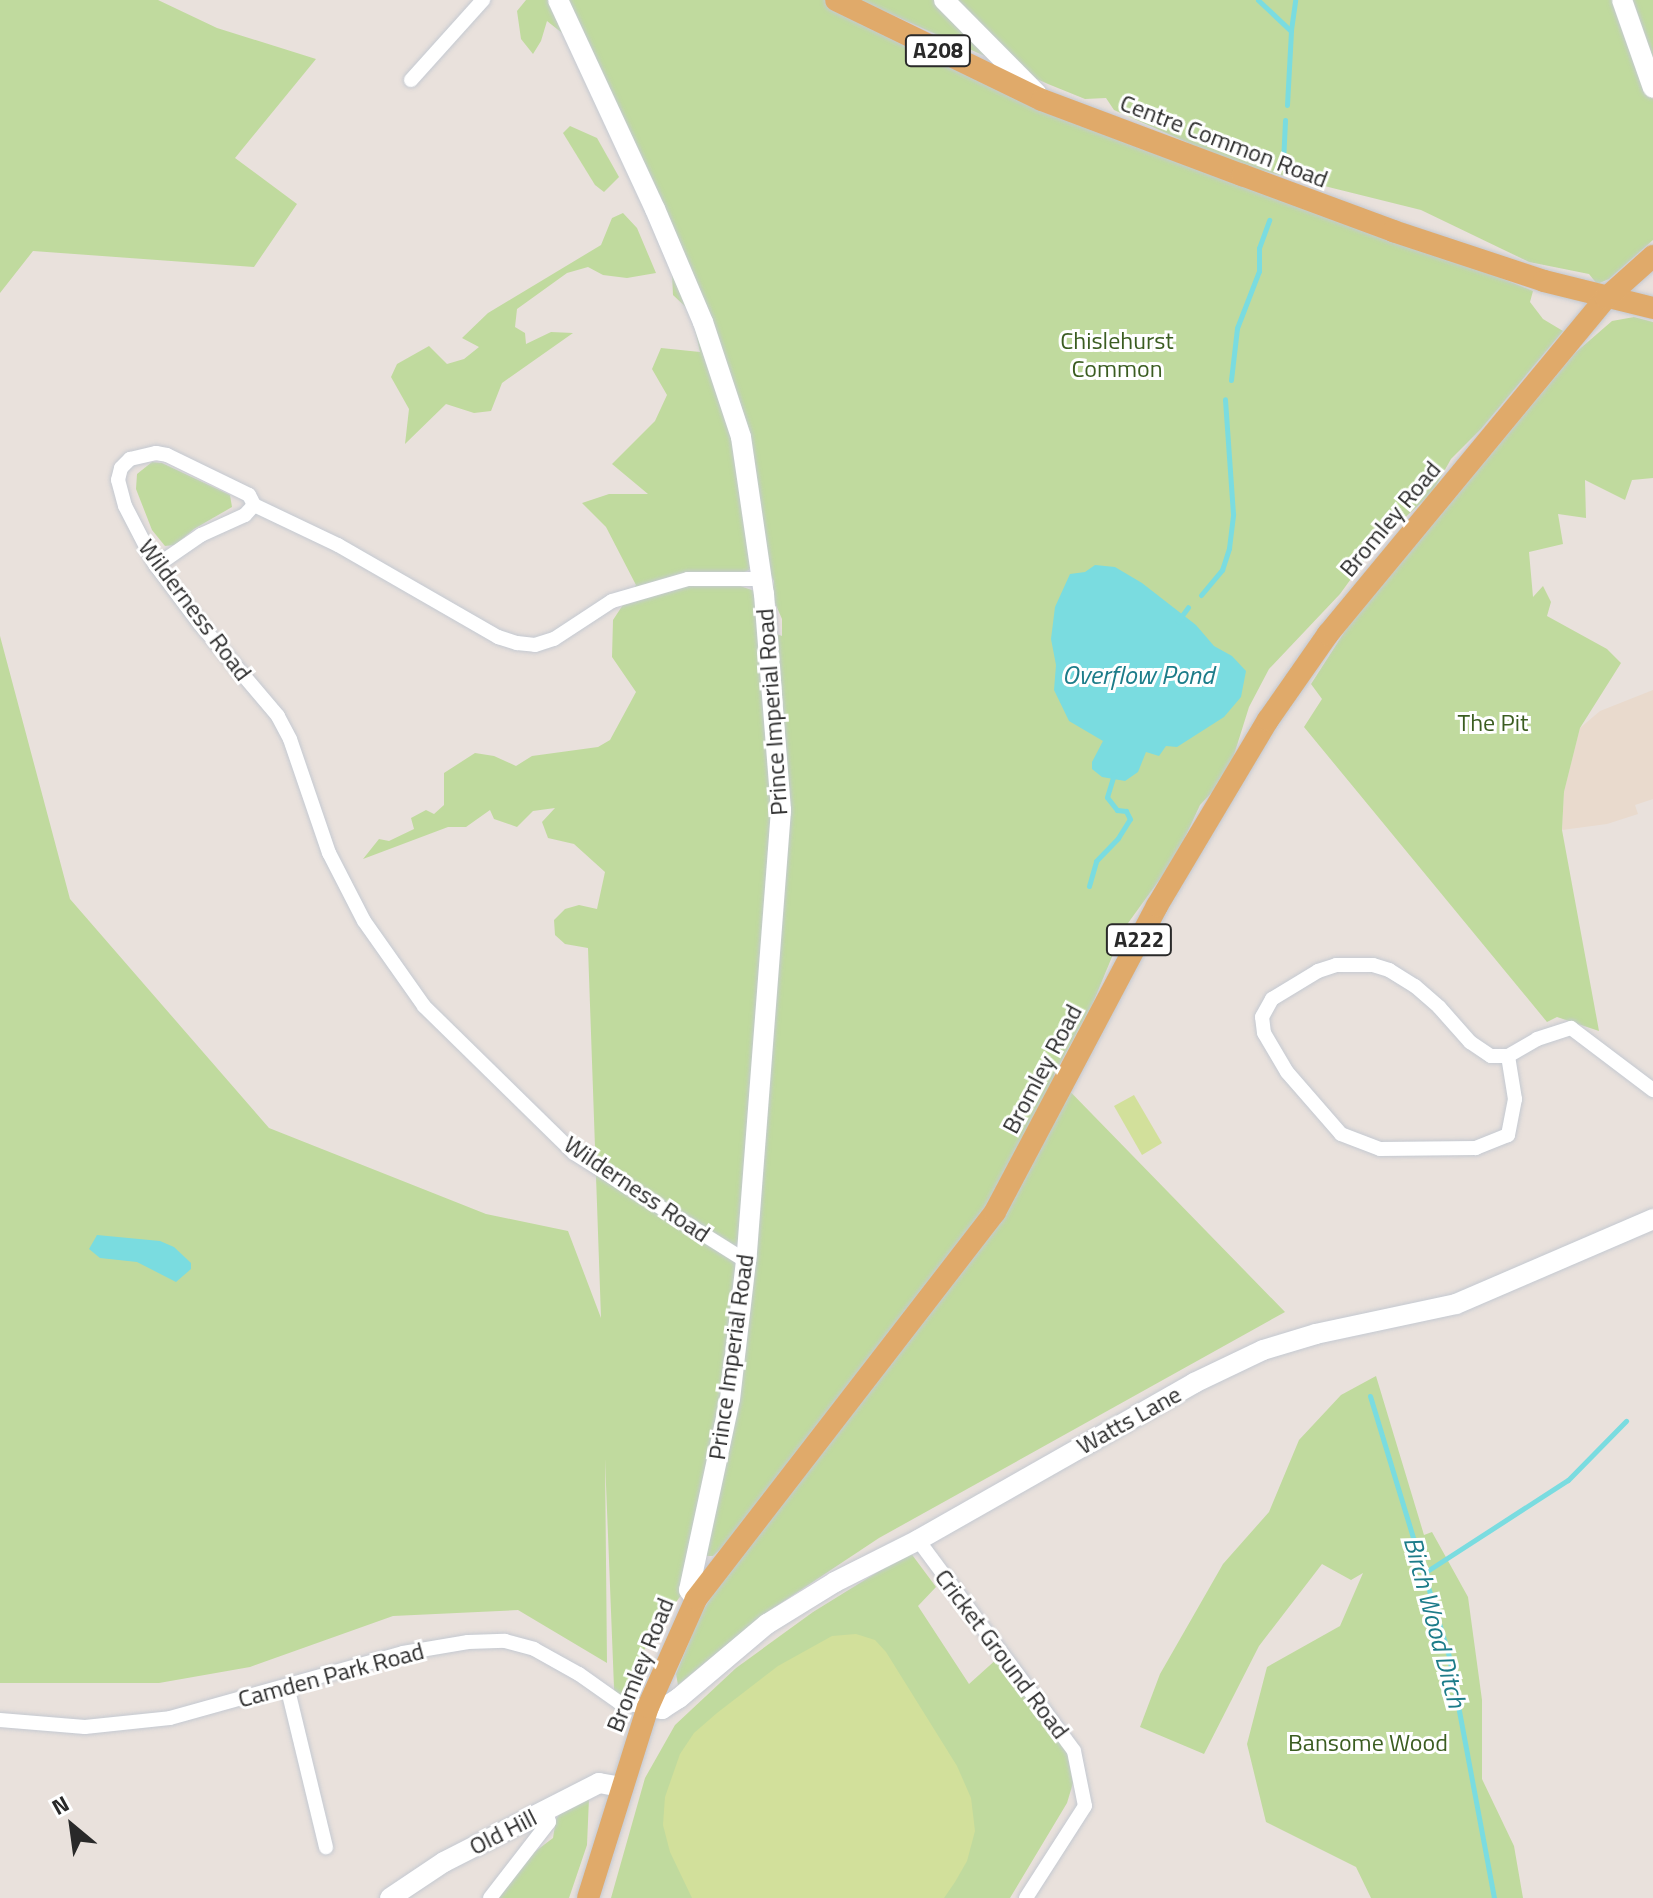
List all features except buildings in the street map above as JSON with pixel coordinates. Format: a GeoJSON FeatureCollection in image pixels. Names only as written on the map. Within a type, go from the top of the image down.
{"type":"FeatureCollection","features":[{"type":"Feature","properties":{"kind":"main road","name":"Prince Imperial Road"},"geometry":{"type":"LineString","coordinates":[[558,0],[655,209],[703,322],[741,437],[761,579],[781,810],[746,1261],[730,1399],[689,1590],[696,1599]]}},
{"type":"Feature","properties":{"kind":"main road","name":"Centre Common Road"},"geometry":{"type":"LineString","coordinates":[[836,0],[1042,100],[1393,231],[1606,298]]}},
{"type":"Feature","properties":{"kind":"main road"},"geometry":{"type":"LineString","coordinates":[[944,0],[1042,100]]}},
{"type":"Feature","properties":{"kind":"main road"},"geometry":{"type":"LineString","coordinates":[[1622,0],[1653,88]]}},
{"type":"Feature","properties":{"kind":"main road","name":"A222"},"geometry":{"type":"LineString","coordinates":[[1606,298],[1653,256]]}},
{"type":"Feature","properties":{"kind":"main road","name":"A208"},"geometry":{"type":"LineString","coordinates":[[1606,298],[1653,308]]}},
{"type":"Feature","properties":{"kind":"main road","name":"Bromley Road"},"geometry":{"type":"LineString","coordinates":[[588,1898],[648,1707],[696,1599],[995,1212],[1157,906],[1294,682],[1328,634],[1606,298]]}},
{"type":"Feature","properties":{"kind":"main road","name":"Watts Lane"},"geometry":{"type":"LineString","coordinates":[[648,1707],[662,1709],[767,1624],[835,1582],[918,1540],[1194,1383],[1263,1350],[1316,1334],[1456,1304],[1653,1219]]}},
{"type":"Feature","properties":{"kind":"main road","name":"Old Hill"},"geometry":{"type":"LineString","coordinates":[[390,1898],[444,1862],[599,1783],[621,1787]]}},
{"type":"Feature","properties":{"kind":"street"},"geometry":{"type":"LineString","coordinates":[[411,80],[483,0]]}},
{"type":"Feature","properties":{"kind":"street","name":"Wilderness Road"},"geometry":{"type":"LineString","coordinates":[[746,1261],[574,1153],[424,1006],[364,921],[329,853],[290,739],[278,716],[200,624],[138,537],[119,486],[121,468],[130,459],[156,453],[167,455],[249,495],[254,505],[338,545],[498,637],[517,643],[535,645],[554,639],[612,601],[688,579],[761,579]]}},
{"type":"Feature","properties":{"kind":"street"},"geometry":{"type":"LineString","coordinates":[[156,566],[201,535],[245,515],[254,505]]}},
{"type":"Feature","properties":{"kind":"street"},"geometry":{"type":"LineString","coordinates":[[1508,1056],[1515,1099],[1508,1135],[1476,1148],[1380,1149],[1341,1134],[1287,1072],[1264,1033],[1262,1017],[1272,999],[1318,971],[1336,965],[1373,965],[1389,970],[1415,986],[1439,1007],[1470,1042],[1491,1056],[1508,1056],[1537,1039],[1571,1028],[1653,1090]]}},
{"type":"Feature","properties":{"kind":"street","name":"Cricket Ground Road"},"geometry":{"type":"LineString","coordinates":[[918,1540],[1074,1751],[1085,1806],[1026,1898]]}},
{"type":"Feature","properties":{"kind":"street","name":"Camden Park Road"},"geometry":{"type":"LineString","coordinates":[[0,1720],[85,1727],[170,1718],[403,1653],[468,1642],[505,1641],[534,1649],[579,1674],[620,1703],[648,1707]]}},
{"type":"Feature","properties":{"kind":"street"},"geometry":{"type":"LineString","coordinates":[[287,1686],[326,1847]]}},
{"type":"Feature","properties":{"kind":"street"},"geometry":{"type":"LineString","coordinates":[[490,1898],[549,1822],[546,1810]]}},
{"type":"Feature","properties":{"kind":"shaded area"},"geometry":{"type":"Polygon","coordinates":[[[1653,690],[1653,799],[1635,805],[1638,814],[1607,824],[1562,830],[1564,792],[1580,728],[1600,711],[1653,690]]]}},
{"type":"Feature","properties":{"kind":"green space"},"geometry":{"type":"Polygon","coordinates":[[[0,0],[158,0],[217,28],[316,59],[235,158],[297,204],[254,267],[33,251],[0,293],[0,0]]]}},
{"type":"Feature","properties":{"kind":"green space","name":"Chislehurst Common"},"geometry":{"type":"Polygon","coordinates":[[[526,0],[832,0],[889,29],[1533,291],[1530,302],[1543,319],[1563,331],[1481,429],[1451,459],[1432,493],[1377,543],[1340,594],[1269,669],[1249,707],[1233,758],[1216,788],[1200,805],[1176,857],[1123,930],[1093,1003],[1054,1075],[1285,1312],[879,1538],[766,1613],[678,1685],[676,1674],[701,1613],[767,1513],[744,1527],[713,1556],[707,1556],[700,1536],[682,1594],[651,1636],[615,1713],[605,1459],[607,1663],[518,1610],[393,1616],[250,1667],[159,1683],[0,1683],[0,636],[70,899],[269,1128],[486,1214],[568,1231],[601,1318],[588,948],[565,944],[555,935],[554,920],[565,909],[579,905],[597,909],[605,872],[574,844],[548,838],[542,822],[555,808],[533,811],[517,827],[494,819],[490,810],[466,827],[448,827],[363,859],[379,839],[389,841],[414,829],[411,818],[426,810],[434,814],[444,805],[444,773],[475,753],[494,756],[516,766],[532,756],[598,747],[610,740],[636,692],[612,657],[613,620],[636,585],[606,527],[582,503],[609,494],[648,494],[612,464],[655,421],[667,395],[652,369],[661,348],[700,352],[691,312],[673,295],[672,273],[586,52],[547,21],[533,54],[521,39],[517,11],[526,0]],[[753,562],[749,570],[737,575],[734,584],[755,591],[772,632],[782,636],[782,619],[772,596],[774,581],[769,572],[753,562]]]}},
{"type":"Feature","properties":{"kind":"green space"},"geometry":{"type":"Polygon","coordinates":[[[859,0],[1653,0],[1653,240],[1609,279],[1597,284],[1589,274],[1529,262],[1421,210],[1236,164],[1114,110],[1106,98],[1085,99],[859,0]]]}},
{"type":"Feature","properties":{"kind":"green space"},"geometry":{"type":"Polygon","coordinates":[[[570,126],[597,138],[619,177],[604,192],[595,185],[563,133],[570,126]]]}},
{"type":"Feature","properties":{"kind":"green space"},"geometry":{"type":"Polygon","coordinates":[[[623,213],[637,228],[656,273],[627,278],[603,275],[588,267],[567,273],[517,309],[515,327],[525,333],[526,344],[551,332],[573,333],[502,383],[491,411],[474,413],[446,404],[405,444],[409,409],[391,377],[397,364],[429,346],[447,364],[464,359],[479,347],[462,338],[488,313],[601,245],[612,218],[623,213]]]}},
{"type":"Feature","properties":{"kind":"green space","name":"The Pit"},"geometry":{"type":"Polygon","coordinates":[[[1634,317],[1653,322],[1653,478],[1632,480],[1625,500],[1585,480],[1586,518],[1558,514],[1563,544],[1529,552],[1533,597],[1543,586],[1551,602],[1547,616],[1607,649],[1621,663],[1580,728],[1564,792],[1562,830],[1599,1031],[1557,1017],[1547,1022],[1304,727],[1322,699],[1311,684],[1347,628],[1575,353],[1612,321],[1634,317]]]}},
{"type":"Feature","properties":{"kind":"green space"},"geometry":{"type":"Polygon","coordinates":[[[152,462],[162,463],[230,495],[232,507],[194,529],[175,545],[165,546],[152,530],[136,489],[137,474],[152,462]]]}},
{"type":"Feature","properties":{"kind":"green space"},"geometry":{"type":"Polygon","coordinates":[[[1134,1095],[1162,1143],[1142,1155],[1114,1106],[1134,1095]]]}},
{"type":"Feature","properties":{"kind":"green space","name":"Bansome Wood"},"geometry":{"type":"Polygon","coordinates":[[[1376,1376],[1424,1535],[1432,1532],[1468,1597],[1482,1700],[1482,1779],[1514,1846],[1523,1898],[1371,1898],[1356,1867],[1266,1822],[1247,1744],[1267,1667],[1340,1626],[1363,1573],[1351,1580],[1322,1564],[1259,1646],[1204,1754],[1140,1727],[1160,1674],[1223,1564],[1269,1512],[1299,1440],[1341,1395],[1376,1376]]]}},
{"type":"Feature","properties":{"kind":"green space"},"geometry":{"type":"Polygon","coordinates":[[[910,1552],[936,1587],[918,1606],[969,1684],[999,1657],[1067,1753],[1073,1783],[1067,1803],[1010,1898],[611,1898],[645,1778],[675,1725],[736,1668],[813,1612],[910,1552]]]}},
{"type":"Feature","properties":{"kind":"green space"},"geometry":{"type":"Polygon","coordinates":[[[856,1634],[875,1640],[886,1652],[957,1766],[971,1798],[975,1831],[967,1861],[955,1882],[944,1898],[692,1898],[670,1852],[663,1825],[665,1797],[680,1754],[694,1733],[778,1666],[832,1636],[856,1634]]]}},
{"type":"Feature","properties":{"kind":"green space"},"geometry":{"type":"Polygon","coordinates":[[[589,1798],[587,1845],[569,1898],[495,1898],[524,1860],[553,1838],[556,1819],[562,1811],[589,1798]]]}},
{"type":"Feature","properties":{"kind":"water","name":"Overflow Pond"},"geometry":{"type":"Polygon","coordinates":[[[1095,565],[1115,567],[1142,583],[1196,625],[1214,646],[1232,656],[1246,671],[1241,697],[1224,717],[1177,747],[1166,746],[1159,756],[1146,752],[1138,772],[1125,781],[1102,777],[1092,769],[1092,762],[1103,741],[1069,721],[1054,690],[1056,665],[1051,639],[1055,607],[1070,574],[1085,572],[1095,565]]]}},
{"type":"Feature","properties":{"kind":"water"},"geometry":{"type":"Polygon","coordinates":[[[97,1235],[160,1241],[174,1247],[191,1263],[191,1269],[176,1282],[137,1262],[100,1258],[89,1249],[97,1235]]]}},
{"type":"Feature","properties":{"kind":"waterway"},"geometry":{"type":"LineString","coordinates":[[1258,0],[1291,31],[1287,105]]}},
{"type":"Feature","properties":{"kind":"waterway"},"geometry":{"type":"LineString","coordinates":[[1291,30],[1295,0]]}},
{"type":"Feature","properties":{"kind":"waterway"},"geometry":{"type":"LineString","coordinates":[[1283,163],[1285,120]]}},
{"type":"Feature","properties":{"kind":"waterway"},"geometry":{"type":"LineString","coordinates":[[1231,380],[1237,328],[1259,271],[1259,248],[1269,220]]}},
{"type":"Feature","properties":{"kind":"waterway"},"geometry":{"type":"LineString","coordinates":[[1201,595],[1222,570],[1229,548],[1233,514],[1225,399]]}},
{"type":"Feature","properties":{"kind":"waterway"},"geometry":{"type":"LineString","coordinates":[[1178,621],[1188,607]]}},
{"type":"Feature","properties":{"kind":"waterway"},"geometry":{"type":"LineString","coordinates":[[1089,886],[1096,861],[1118,838],[1130,819],[1126,811],[1117,810],[1107,797],[1114,774]]}},
{"type":"Feature","properties":{"kind":"waterway","name":"Birch Wood Ditch"},"geometry":{"type":"LineString","coordinates":[[1370,1396],[1448,1652],[1494,1898]]}},
{"type":"Feature","properties":{"kind":"waterway"},"geometry":{"type":"LineString","coordinates":[[1424,1573],[1568,1480],[1626,1421]]}}]}
